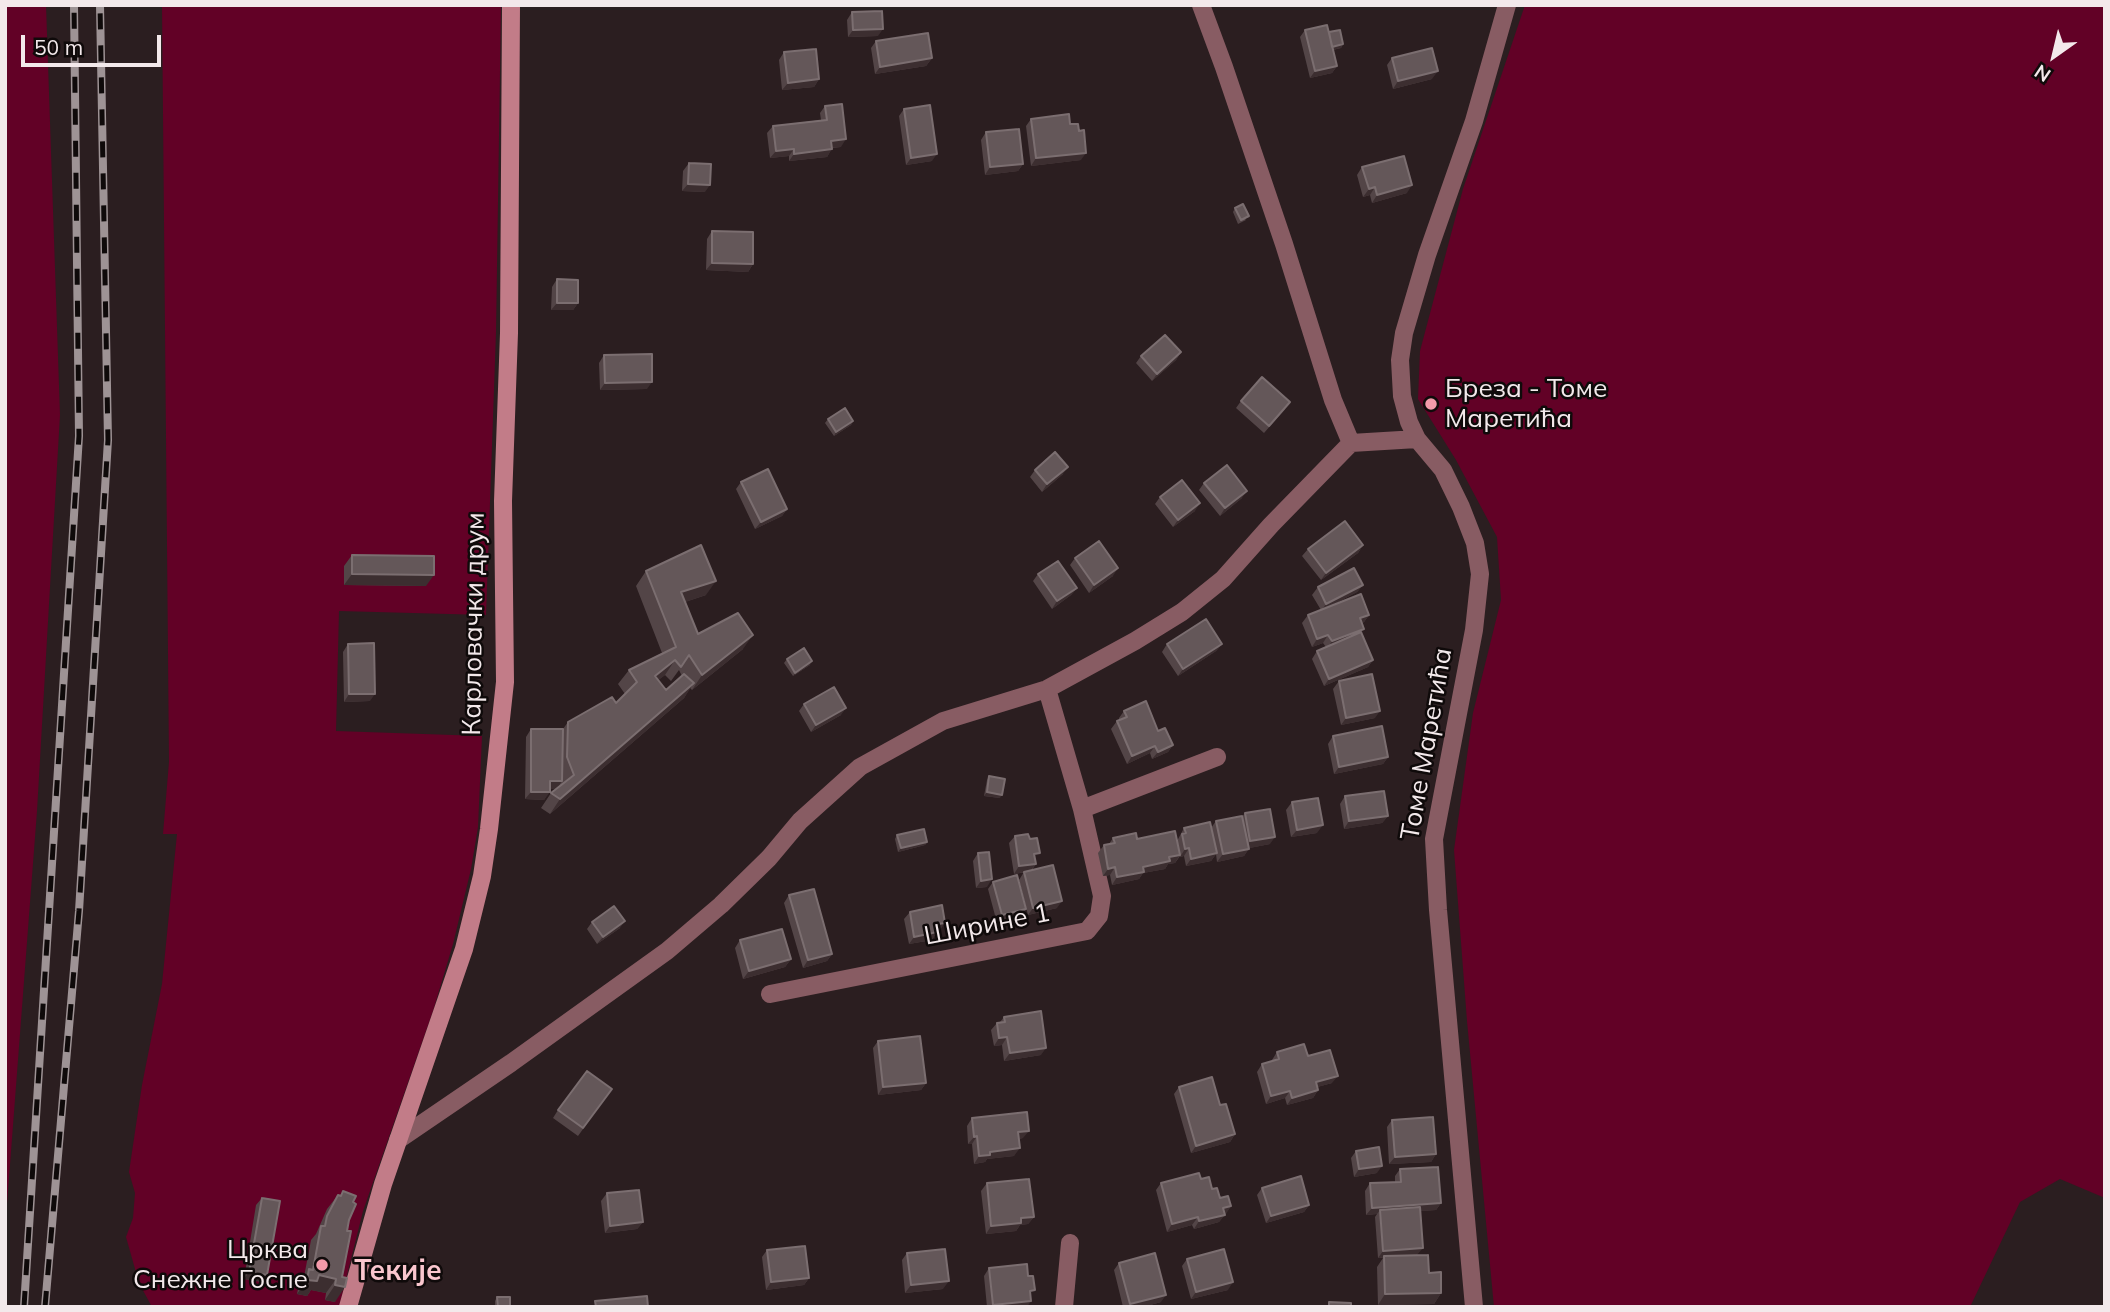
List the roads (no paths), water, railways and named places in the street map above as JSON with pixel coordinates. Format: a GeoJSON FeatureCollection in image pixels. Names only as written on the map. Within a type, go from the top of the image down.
{"type":"FeatureCollection","features":[{"type":"Feature","properties":{"kind":"main road","name":"Карловачки друм"},"geometry":{"type":"LineString","coordinates":[[348,1307],[398,1140],[464,948],[482,876],[505,682],[503,501],[509,333],[511,5]]}},
{"type":"Feature","properties":{"kind":"street"},"geometry":{"type":"LineString","coordinates":[[1200,5],[1284,244],[1333,400],[1351,443]]}},
{"type":"Feature","properties":{"kind":"street","name":"Томе Маретића"},"geometry":{"type":"LineString","coordinates":[[1474,1307],[1440,937],[1434,839],[1476,618],[1479,574],[1475,543],[1461,507],[1437,461],[1417,439],[1409,422],[1402,396],[1400,360],[1404,332],[1427,255],[1474,121],[1507,5]]}},
{"type":"Feature","properties":{"kind":"street"},"geometry":{"type":"LineString","coordinates":[[398,1140],[667,951],[721,905],[769,858],[800,821],[860,767],[943,721],[1046,689],[1182,612],[1213,587],[1351,443],[1417,439]]}},
{"type":"Feature","properties":{"kind":"street"},"geometry":{"type":"LineString","coordinates":[[1046,689],[1082,809],[1217,757]]}},
{"type":"Feature","properties":{"kind":"street","name":"Ширине 1"},"geometry":{"type":"LineString","coordinates":[[770,994],[1087,931],[1099,916],[1102,896],[1082,809]]}},
{"type":"Feature","properties":{"kind":"street"},"geometry":{"type":"LineString","coordinates":[[1064,1307],[1070,1244]]}},
{"type":"Feature","properties":{"kind":"railway"},"geometry":{"type":"LineString","coordinates":[[24,1307],[79,436],[74,5]]}},
{"type":"Feature","properties":{"kind":"railway"},"geometry":{"type":"LineString","coordinates":[[45,1307],[79,911],[108,440],[100,5]]}},
{"type":"Feature","properties":{"kind":"place","name":"Бреза - Томе Маретића"},"geometry":{"type":"Point","coordinates":[1431,404]}},
{"type":"Feature","properties":{"kind":"place","name":"Црква Снежне Госпе"},"geometry":{"type":"Point","coordinates":[322,1265]}},
{"type":"Feature","properties":{"kind":"district","name":"Текије"},"geometry":{"type":"Point","coordinates":[398,1272]}}]}
